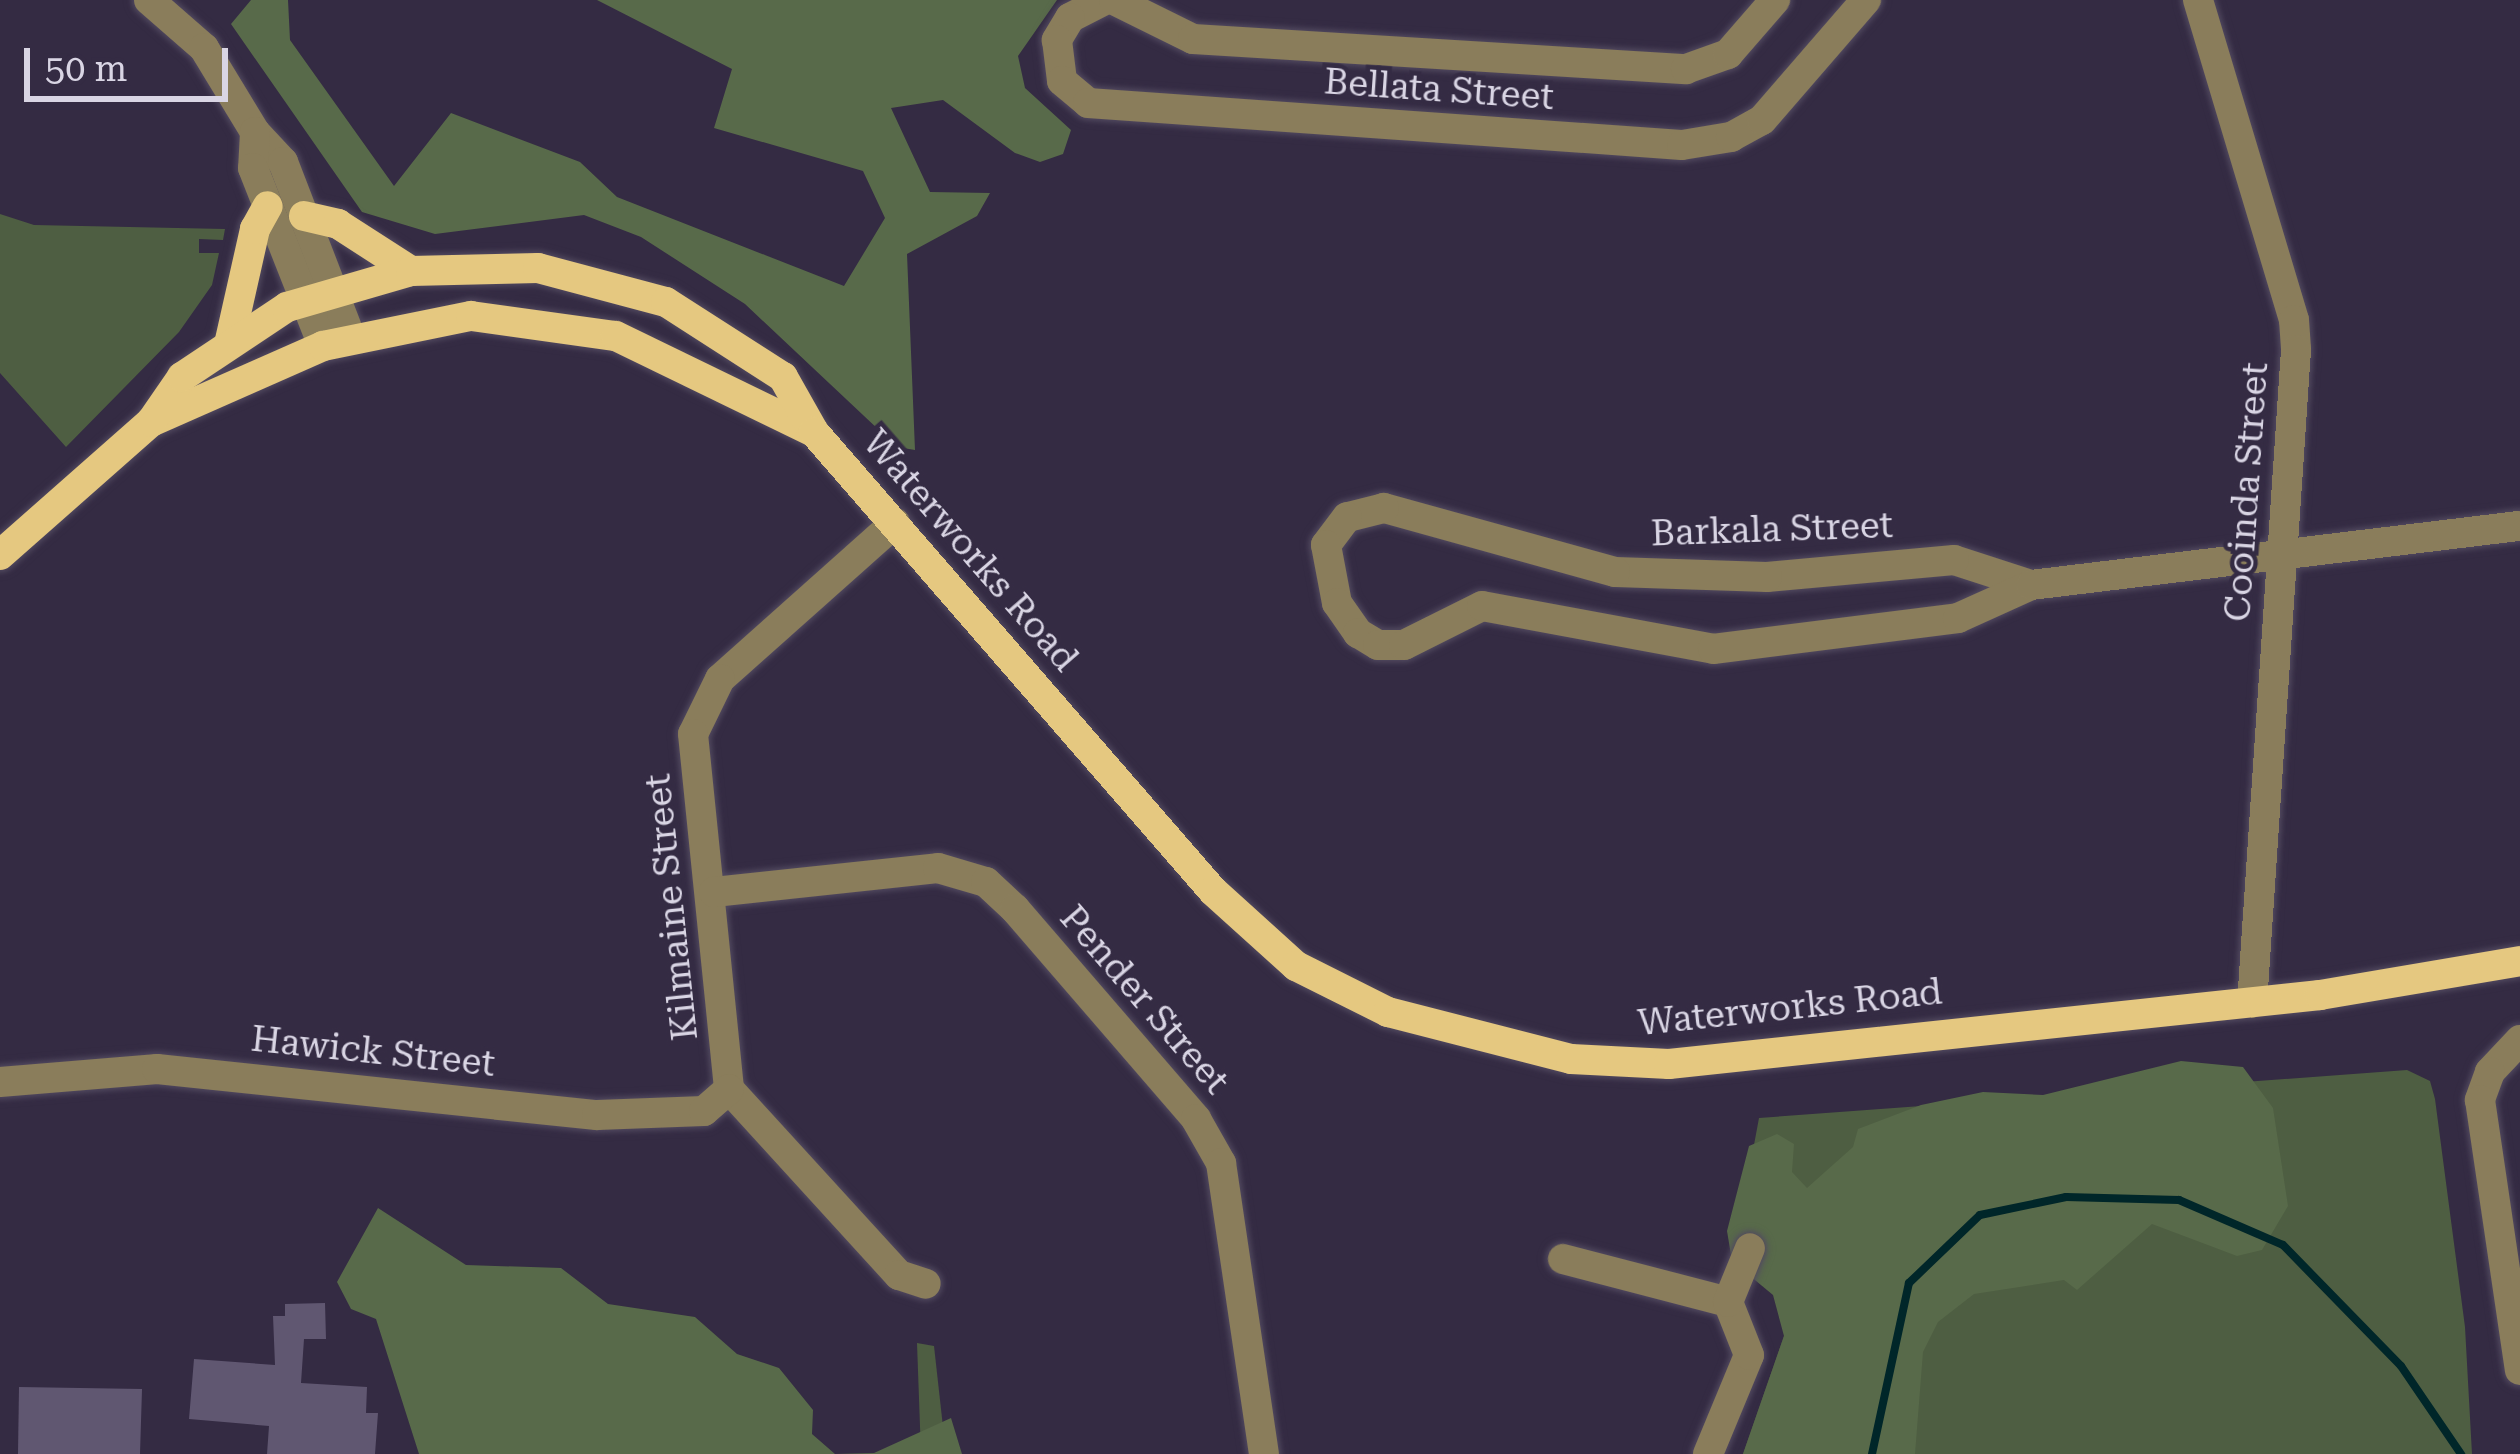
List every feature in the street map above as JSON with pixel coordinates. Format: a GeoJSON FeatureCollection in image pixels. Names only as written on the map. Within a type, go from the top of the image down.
{"type":"FeatureCollection","features":[{"type":"Feature","properties":{"kind":"main road"},"geometry":{"type":"LineString","coordinates":[[230,340],[255,229],[268,206]]}},
{"type":"Feature","properties":{"kind":"main road"},"geometry":{"type":"LineString","coordinates":[[304,216],[338,224],[410,272]]}},
{"type":"Feature","properties":{"kind":"main road","name":"Waterworks Road"},"geometry":{"type":"LineString","coordinates":[[0,555],[152,422],[182,377],[230,340],[319,295],[410,272],[538,268],[666,302],[783,377],[814,432],[1240,919],[1296,966],[1388,1012],[1571,1059],[1669,1064],[2252,1003],[2520,962]]}},
{"type":"Feature","properties":{"kind":"main road","name":"Waterworks Road"},"geometry":{"type":"LineString","coordinates":[[152,422],[337,342],[471,316],[582,327],[674,360],[814,432]]}},
{"type":"Feature","properties":{"kind":"street"},"geometry":{"type":"LineString","coordinates":[[148,0],[222,70],[255,132],[283,162],[304,216],[319,295]]}},
{"type":"Feature","properties":{"kind":"street","name":"Bellata Street"},"geometry":{"type":"LineString","coordinates":[[1775,0],[1733,51],[1686,69],[1193,39],[1109,0],[1077,12],[1057,40],[1062,81],[1088,103],[1682,146],[1730,137],[1762,120],[1866,0]]}},
{"type":"Feature","properties":{"kind":"street","name":"Cooinda Street"},"geometry":{"type":"LineString","coordinates":[[2198,0],[2294,320],[2252,1003]]}},
{"type":"Feature","properties":{"kind":"street"},"geometry":{"type":"LineString","coordinates":[[255,132],[253,169],[268,206],[319,295],[337,342]]}},
{"type":"Feature","properties":{"kind":"street","name":"Barkala Street"},"geometry":{"type":"LineString","coordinates":[[2031,585],[1954,560],[1767,578],[1616,572],[1395,509],[1348,517],[1326,545],[1344,616],[1368,640],[1389,646],[1482,605],[1658,644],[1757,646],[1958,618],[2031,585],[2520,526]]}},
{"type":"Feature","properties":{"kind":"street","name":"Kilmaine Street"},"geometry":{"type":"LineString","coordinates":[[729,1089],[713,892],[693,734],[706,695],[896,523]]}},
{"type":"Feature","properties":{"kind":"street","name":"Pender Street"},"geometry":{"type":"LineString","coordinates":[[713,892],[938,868],[986,882],[1015,909],[1196,1119],[1221,1163],[1264,1454]]}},
{"type":"Feature","properties":{"kind":"street"},"geometry":{"type":"LineString","coordinates":[[2520,1040],[2490,1072],[2480,1100],[2520,1370]]}},
{"type":"Feature","properties":{"kind":"street","name":"Hawick Street"},"geometry":{"type":"LineString","coordinates":[[0,1082],[157,1070],[597,1114],[704,1111],[729,1089]]}},
{"type":"Feature","properties":{"kind":"street"},"geometry":{"type":"LineString","coordinates":[[729,1089],[899,1275],[926,1284]]}},
{"type":"Feature","properties":{"kind":"street"},"geometry":{"type":"LineString","coordinates":[[1708,1454],[1750,1355],[1728,1302],[1750,1248]]}},
{"type":"Feature","properties":{"kind":"street"},"geometry":{"type":"LineString","coordinates":[[1563,1259],[1728,1302]]}},
{"type":"Feature","properties":{"kind":"green space"},"geometry":{"type":"Polygon","coordinates":[[[251,0],[288,0],[290,40],[394,186],[451,113],[580,162],[617,197],[844,286],[885,218],[863,171],[714,128],[732,69],[597,0],[1057,0],[1018,56],[1025,88],[1071,130],[1063,154],[1040,162],[1015,153],[943,100],[891,108],[930,192],[990,193],[977,216],[907,254],[915,450],[897,447],[745,304],[641,237],[584,215],[435,234],[362,212],[231,24],[251,0]]]}},
{"type":"Feature","properties":{"kind":"green space"},"geometry":{"type":"Polygon","coordinates":[[[0,214],[34,225],[225,229],[223,240],[199,239],[199,253],[219,253],[212,285],[179,332],[66,447],[0,373],[0,214]]]}},
{"type":"Feature","properties":{"kind":"green space"},"geometry":{"type":"Polygon","coordinates":[[[2181,1061],[2243,1067],[2273,1108],[2288,1206],[2262,1250],[2237,1256],[2152,1224],[2077,1290],[2064,1280],[1974,1294],[1938,1322],[1923,1352],[1915,1454],[1743,1454],[1784,1336],[1773,1295],[1732,1261],[1727,1231],[1749,1146],[1777,1134],[1794,1144],[1792,1172],[1807,1188],[1853,1147],[1858,1129],[1921,1105],[1983,1092],[2043,1095],[2181,1061]]]}},
{"type":"Feature","properties":{"kind":"green space"},"geometry":{"type":"Polygon","coordinates":[[[2407,1070],[2430,1081],[2435,1099],[2465,1327],[2472,1454],[1743,1454],[1784,1336],[1797,1219],[1742,1209],[1759,1118],[2407,1070]]]}},
{"type":"Feature","properties":{"kind":"green space"},"geometry":{"type":"Polygon","coordinates":[[[378,1208],[466,1265],[561,1268],[608,1304],[695,1317],[737,1354],[779,1368],[813,1410],[812,1434],[835,1454],[419,1454],[376,1319],[351,1309],[337,1282],[378,1208]]]}},
{"type":"Feature","properties":{"kind":"green space"},"geometry":{"type":"Polygon","coordinates":[[[917,1343],[934,1346],[946,1454],[921,1454],[917,1343]]]}},
{"type":"Feature","properties":{"kind":"green space"},"geometry":{"type":"Polygon","coordinates":[[[951,1418],[962,1454],[835,1454],[874,1453],[951,1418]]]}},
{"type":"Feature","properties":{"kind":"building"},"geometry":{"type":"Polygon","coordinates":[[[325,1303],[326,1339],[304,1339],[301,1383],[367,1387],[366,1413],[378,1413],[375,1454],[267,1454],[269,1426],[189,1419],[194,1359],[275,1365],[273,1316],[285,1316],[285,1304],[325,1303]]]}},
{"type":"Feature","properties":{"kind":"building"},"geometry":{"type":"Polygon","coordinates":[[[19,1387],[142,1389],[140,1454],[18,1454],[19,1387]]]}},
{"type":"Feature","properties":{"kind":"waterway"},"geometry":{"type":"LineString","coordinates":[[1872,1454],[1909,1283],[1980,1215],[2066,1197],[2179,1200],[2283,1245],[2401,1366],[2461,1454]]}}]}
